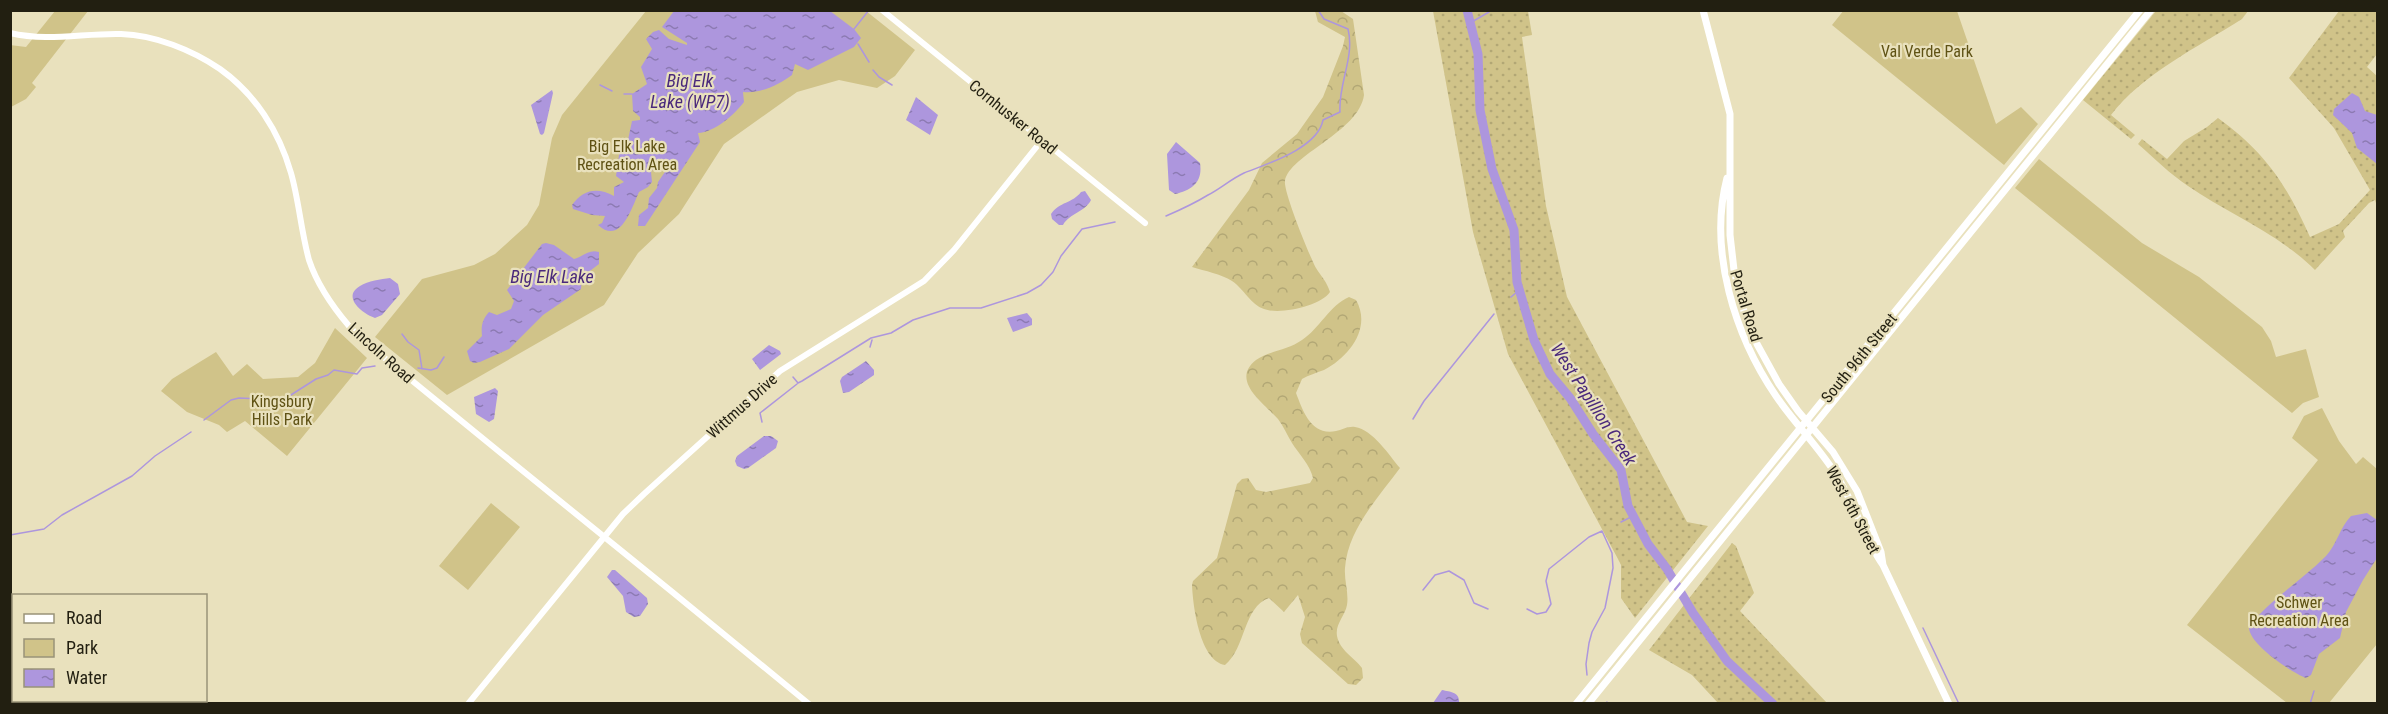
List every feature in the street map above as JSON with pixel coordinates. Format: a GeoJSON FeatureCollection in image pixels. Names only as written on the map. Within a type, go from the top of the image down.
{"type":"FeatureCollection","features":[{"type":"Feature","properties":{"kind":"main road","name":"Portal Road"},"geometry":{"type":"LineString","coordinates":[[1703,10],[1730,114],[1732,254],[1744,311],[1769,367],[1790,400],[1813,428]]}},
{"type":"Feature","properties":{"kind":"main road","name":"South 96th Street"},"geometry":{"type":"LineString","coordinates":[[1576,704],[2140,10]]}},
{"type":"Feature","properties":{"kind":"main road","name":"South 96th Street"},"geometry":{"type":"LineString","coordinates":[[1588,704],[2151,10]]}},
{"type":"Feature","properties":{"kind":"main road","name":"Portal Road"},"geometry":{"type":"LineString","coordinates":[[1730,167],[1724,189],[1721,226],[1724,263],[1731,298],[1757,364],[1776,396],[1800,428]]}},
{"type":"Feature","properties":{"kind":"main road","name":"West 6th Street"},"geometry":{"type":"LineString","coordinates":[[1800,428],[1838,477],[1949,704]]}},
{"type":"Feature","properties":{"kind":"main road","name":"West 6th Street"},"geometry":{"type":"LineString","coordinates":[[1813,428],[1833,452],[1857,491],[1881,552],[1883,566]]}},
{"type":"Feature","properties":{"kind":"street","name":"Cornhusker Road"},"geometry":{"type":"LineString","coordinates":[[882,10],[1145,223]]}},
{"type":"Feature","properties":{"kind":"street","name":"Lincoln Road"},"geometry":{"type":"LineString","coordinates":[[10,33],[46,38],[122,34],[140,37],[193,53],[231,78],[257,105],[278,137],[291,174],[310,261],[328,298],[339,314],[368,345],[809,704]]}},
{"type":"Feature","properties":{"kind":"street","name":"Wittmus Drive"},"geometry":{"type":"LineString","coordinates":[[468,704],[623,514],[780,371],[910,291],[936,270],[1042,140]]}},
{"type":"Feature","properties":{"kind":"street"},"geometry":{"type":"LineString","coordinates":[[120,704],[136,702]]}},
{"type":"Feature","properties":{"kind":"green space","name":"Val Verde Park"},"geometry":{"type":"Polygon","coordinates":[[[1844,10],[1957,11],[1996,124],[2021,107],[2038,124],[2004,165],[1832,25],[1844,10]]]}},
{"type":"Feature","properties":{"kind":"green space"},"geometry":{"type":"Polygon","coordinates":[[[55,11],[88,11],[32,83],[36,87],[26,99],[11,107],[10,45],[26,47],[55,11]]]}},
{"type":"Feature","properties":{"kind":"green space","name":"Big Elk Lake Recreation Area"},"geometry":{"type":"Polygon","coordinates":[[[646,11],[866,11],[915,50],[895,76],[877,88],[839,80],[797,92],[724,144],[679,214],[638,253],[604,305],[447,395],[375,337],[422,279],[474,265],[495,254],[527,225],[539,205],[552,138],[562,115],[646,11]]]}},
{"type":"Feature","properties":{"kind":"green space"},"geometry":{"type":"Polygon","coordinates":[[[1315,11],[1341,11],[1353,19],[1364,95],[1359,108],[1350,120],[1298,162],[1289,171],[1285,181],[1288,197],[1303,238],[1330,292],[1318,301],[1300,308],[1271,311],[1259,307],[1228,279],[1192,267],[1249,190],[1262,163],[1297,134],[1323,97],[1345,37],[1318,22],[1315,11]]]}},
{"type":"Feature","properties":{"kind":"green space"},"geometry":{"type":"Polygon","coordinates":[[[1433,11],[1528,11],[1532,35],[1522,37],[1546,206],[1567,297],[1687,522],[1708,526],[1635,618],[1621,598],[1621,565],[1508,354],[1473,232],[1433,11]]]}},
{"type":"Feature","properties":{"kind":"green space"},"geometry":{"type":"Polygon","coordinates":[[[2156,11],[2248,11],[2242,19],[2154,74],[2124,100],[2111,115],[2135,135],[2131,139],[2083,100],[2156,11]]]}},
{"type":"Feature","properties":{"kind":"green space"},"geometry":{"type":"Polygon","coordinates":[[[2339,11],[2377,11],[2377,54],[2367,67],[2377,76],[2377,206],[2375,200],[2369,203],[2343,231],[2345,237],[2315,270],[2270,235],[2181,181],[2138,144],[2142,139],[2167,159],[2184,141],[2218,118],[2249,144],[2273,171],[2293,201],[2310,237],[2339,224],[2370,190],[2334,128],[2289,78],[2339,11]]]}},
{"type":"Feature","properties":{"kind":"green space"},"geometry":{"type":"Polygon","coordinates":[[[2039,159],[2142,243],[2199,277],[2262,327],[2271,341],[2276,357],[2306,349],[2319,397],[2303,403],[2292,413],[2015,188],[2039,159]]]}},
{"type":"Feature","properties":{"kind":"green space"},"geometry":{"type":"Polygon","coordinates":[[[1349,297],[1356,300],[1360,311],[1361,321],[1355,341],[1342,358],[1324,370],[1302,379],[1296,393],[1305,414],[1314,426],[1327,432],[1352,427],[1362,429],[1380,444],[1400,468],[1365,515],[1347,554],[1345,573],[1347,605],[1337,628],[1337,636],[1344,650],[1362,668],[1363,678],[1356,685],[1348,684],[1302,643],[1300,634],[1305,617],[1298,595],[1284,612],[1269,598],[1261,603],[1249,619],[1232,658],[1225,665],[1216,661],[1209,654],[1204,644],[1196,619],[1192,585],[1193,581],[1217,558],[1237,484],[1242,479],[1248,478],[1256,490],[1266,492],[1310,483],[1313,478],[1307,464],[1278,419],[1252,392],[1246,376],[1256,360],[1302,340],[1336,306],[1349,297]]]}},
{"type":"Feature","properties":{"kind":"green space","name":"Kingsbury Hills Park"},"geometry":{"type":"Polygon","coordinates":[[[335,328],[367,358],[287,456],[245,421],[227,432],[219,425],[187,412],[161,391],[172,379],[216,352],[233,376],[247,364],[263,379],[298,377],[315,363],[335,328]]]}},
{"type":"Feature","properties":{"kind":"green space","name":"Schwer Recreation Area"},"geometry":{"type":"Polygon","coordinates":[[[2322,408],[2339,441],[2356,464],[2363,457],[2377,469],[2377,644],[2329,703],[2287,703],[2187,625],[2318,460],[2292,438],[2304,416],[2322,408]]]}},
{"type":"Feature","properties":{"kind":"green space"},"geometry":{"type":"Polygon","coordinates":[[[491,503],[520,527],[468,590],[439,566],[491,503]]]}},
{"type":"Feature","properties":{"kind":"green space"},"geometry":{"type":"Polygon","coordinates":[[[1732,543],[1736,546],[1754,593],[1740,611],[1827,703],[1718,703],[1692,675],[1649,650],[1732,543]]]}},
{"type":"Feature","properties":{"kind":"water","name":"Big Elk Lake (WP7)"},"geometry":{"type":"Polygon","coordinates":[[[674,11],[830,11],[854,29],[861,38],[854,47],[808,70],[795,64],[792,75],[781,82],[756,92],[743,92],[744,102],[730,117],[711,130],[698,133],[700,142],[645,226],[638,226],[639,215],[648,208],[649,198],[667,169],[662,163],[655,166],[651,172],[652,182],[639,192],[629,215],[619,228],[613,231],[606,230],[598,225],[602,223],[605,216],[592,215],[573,209],[572,205],[581,196],[591,191],[602,191],[614,196],[614,187],[624,182],[616,176],[619,155],[628,140],[632,121],[640,120],[640,117],[633,111],[632,94],[647,84],[641,67],[652,49],[646,39],[659,30],[669,39],[687,45],[662,27],[674,11]]]}},
{"type":"Feature","properties":{"kind":"water"},"geometry":{"type":"Polygon","coordinates":[[[552,90],[553,93],[542,135],[531,105],[552,90]]]}},
{"type":"Feature","properties":{"kind":"water"},"geometry":{"type":"Polygon","coordinates":[[[2352,93],[2359,97],[2365,111],[2377,115],[2377,164],[2357,148],[2352,133],[2333,115],[2334,109],[2352,93]]]}},
{"type":"Feature","properties":{"kind":"water"},"geometry":{"type":"Polygon","coordinates":[[[916,97],[938,115],[930,135],[906,120],[916,97]]]}},
{"type":"Feature","properties":{"kind":"water"},"geometry":{"type":"Polygon","coordinates":[[[1176,142],[1200,163],[1200,175],[1195,184],[1175,194],[1169,190],[1167,154],[1176,142]]]}},
{"type":"Feature","properties":{"kind":"water"},"geometry":{"type":"Polygon","coordinates":[[[1085,191],[1091,200],[1085,207],[1063,225],[1059,225],[1052,219],[1051,214],[1054,210],[1085,191]]]}},
{"type":"Feature","properties":{"kind":"water","name":"Big Elk Lake"},"geometry":{"type":"Polygon","coordinates":[[[542,244],[554,245],[574,259],[589,252],[599,252],[599,264],[582,277],[581,289],[543,315],[509,349],[480,362],[470,361],[467,351],[482,336],[485,318],[489,312],[497,315],[511,309],[514,301],[507,290],[542,244]]]}},
{"type":"Feature","properties":{"kind":"water"},"geometry":{"type":"Polygon","coordinates":[[[390,278],[398,284],[400,294],[382,315],[375,318],[356,305],[353,295],[360,286],[390,278]]]}},
{"type":"Feature","properties":{"kind":"water"},"geometry":{"type":"Polygon","coordinates":[[[1027,313],[1032,319],[1032,325],[1013,332],[1007,318],[1027,313]]]}},
{"type":"Feature","properties":{"kind":"water"},"geometry":{"type":"Polygon","coordinates":[[[769,345],[781,354],[760,370],[752,359],[769,345]]]}},
{"type":"Feature","properties":{"kind":"water"},"geometry":{"type":"Polygon","coordinates":[[[866,361],[874,370],[874,375],[849,392],[843,393],[840,381],[842,377],[866,361]]]}},
{"type":"Feature","properties":{"kind":"water"},"geometry":{"type":"Polygon","coordinates":[[[495,388],[498,391],[494,419],[489,422],[476,414],[474,397],[495,388]]]}},
{"type":"Feature","properties":{"kind":"water"},"geometry":{"type":"Polygon","coordinates":[[[764,436],[771,436],[778,441],[776,448],[748,468],[737,466],[735,461],[737,456],[764,436]]]}},
{"type":"Feature","properties":{"kind":"water"},"geometry":{"type":"Polygon","coordinates":[[[2367,513],[2377,520],[2377,558],[2346,612],[2340,638],[2319,654],[2311,675],[2306,678],[2290,670],[2262,648],[2250,633],[2249,626],[2267,607],[2326,556],[2351,516],[2367,513]]]}},
{"type":"Feature","properties":{"kind":"water"},"geometry":{"type":"Polygon","coordinates":[[[612,570],[615,570],[647,598],[648,604],[640,616],[634,617],[626,612],[623,596],[607,577],[612,570]]]}},
{"type":"Feature","properties":{"kind":"water"},"geometry":{"type":"Polygon","coordinates":[[[1442,690],[1456,695],[1459,703],[1433,703],[1442,690]]]}},
{"type":"Feature","properties":{"kind":"waterway"},"geometry":{"type":"LineString","coordinates":[[854,29],[869,10]]}},
{"type":"Feature","properties":{"kind":"waterway"},"geometry":{"type":"LineString","coordinates":[[1166,216],[1198,201],[1239,175],[1278,160],[1302,147],[1312,139],[1323,120],[1340,112],[1341,91],[1349,50],[1348,29],[1324,19],[1318,10]]}},
{"type":"Feature","properties":{"kind":"waterway","name":"West Papillion Creek"},"geometry":{"type":"LineString","coordinates":[[1467,10],[1478,54],[1480,110],[1492,169],[1514,230],[1517,282],[1534,340],[1550,374],[1570,398],[1593,434],[1621,470],[1628,506],[1648,544],[1667,569],[1693,613],[1727,661],[1773,704]]}},
{"type":"Feature","properties":{"kind":"waterway"},"geometry":{"type":"LineString","coordinates":[[1470,23],[1489,12]]}},
{"type":"Feature","properties":{"kind":"waterway"},"geometry":{"type":"LineString","coordinates":[[858,44],[869,62]]}},
{"type":"Feature","properties":{"kind":"waterway"},"geometry":{"type":"LineString","coordinates":[[873,70],[892,85]]}},
{"type":"Feature","properties":{"kind":"waterway"},"geometry":{"type":"LineString","coordinates":[[600,85],[612,91]]}},
{"type":"Feature","properties":{"kind":"waterway"},"geometry":{"type":"LineString","coordinates":[[624,94],[632,94]]}},
{"type":"Feature","properties":{"kind":"waterway"},"geometry":{"type":"LineString","coordinates":[[793,377],[798,383],[871,338],[891,333],[913,320],[950,308],[981,308],[1027,293],[1041,285],[1053,272],[1061,256],[1082,229],[1115,222]]}},
{"type":"Feature","properties":{"kind":"waterway"},"geometry":{"type":"LineString","coordinates":[[1511,297],[1518,291]]}},
{"type":"Feature","properties":{"kind":"waterway"},"geometry":{"type":"LineString","coordinates":[[1413,419],[1424,401],[1494,314]]}},
{"type":"Feature","properties":{"kind":"waterway"},"geometry":{"type":"LineString","coordinates":[[402,334],[419,350],[422,369]]}},
{"type":"Feature","properties":{"kind":"waterway"},"geometry":{"type":"LineString","coordinates":[[870,347],[872,340]]}},
{"type":"Feature","properties":{"kind":"waterway"},"geometry":{"type":"LineString","coordinates":[[418,368],[431,370],[437,368],[444,357]]}},
{"type":"Feature","properties":{"kind":"waterway"},"geometry":{"type":"LineString","coordinates":[[204,420],[231,400],[239,398],[283,400],[334,370],[357,374],[362,368],[375,366]]}},
{"type":"Feature","properties":{"kind":"waterway"},"geometry":{"type":"LineString","coordinates":[[762,422],[760,413],[797,384]]}},
{"type":"Feature","properties":{"kind":"waterway"},"geometry":{"type":"LineString","coordinates":[[10,535],[44,529],[62,515],[132,476],[155,456],[191,432]]}},
{"type":"Feature","properties":{"kind":"waterway"},"geometry":{"type":"LineString","coordinates":[[1621,522],[1633,516]]}},
{"type":"Feature","properties":{"kind":"waterway"},"geometry":{"type":"LineString","coordinates":[[1527,609],[1537,614],[1546,612],[1551,604],[1546,581],[1549,569],[1589,537],[1602,531],[1612,553],[1613,568],[1605,608],[1592,632],[1589,643],[1587,675]]}},
{"type":"Feature","properties":{"kind":"waterway"},"geometry":{"type":"LineString","coordinates":[[1423,590],[1435,575],[1449,571],[1464,580],[1474,603],[1488,609]]}},
{"type":"Feature","properties":{"kind":"waterway"},"geometry":{"type":"LineString","coordinates":[[1923,628],[1959,704]]}},
{"type":"Feature","properties":{"kind":"waterway"},"geometry":{"type":"LineString","coordinates":[[2310,704],[2314,691]]}}]}
